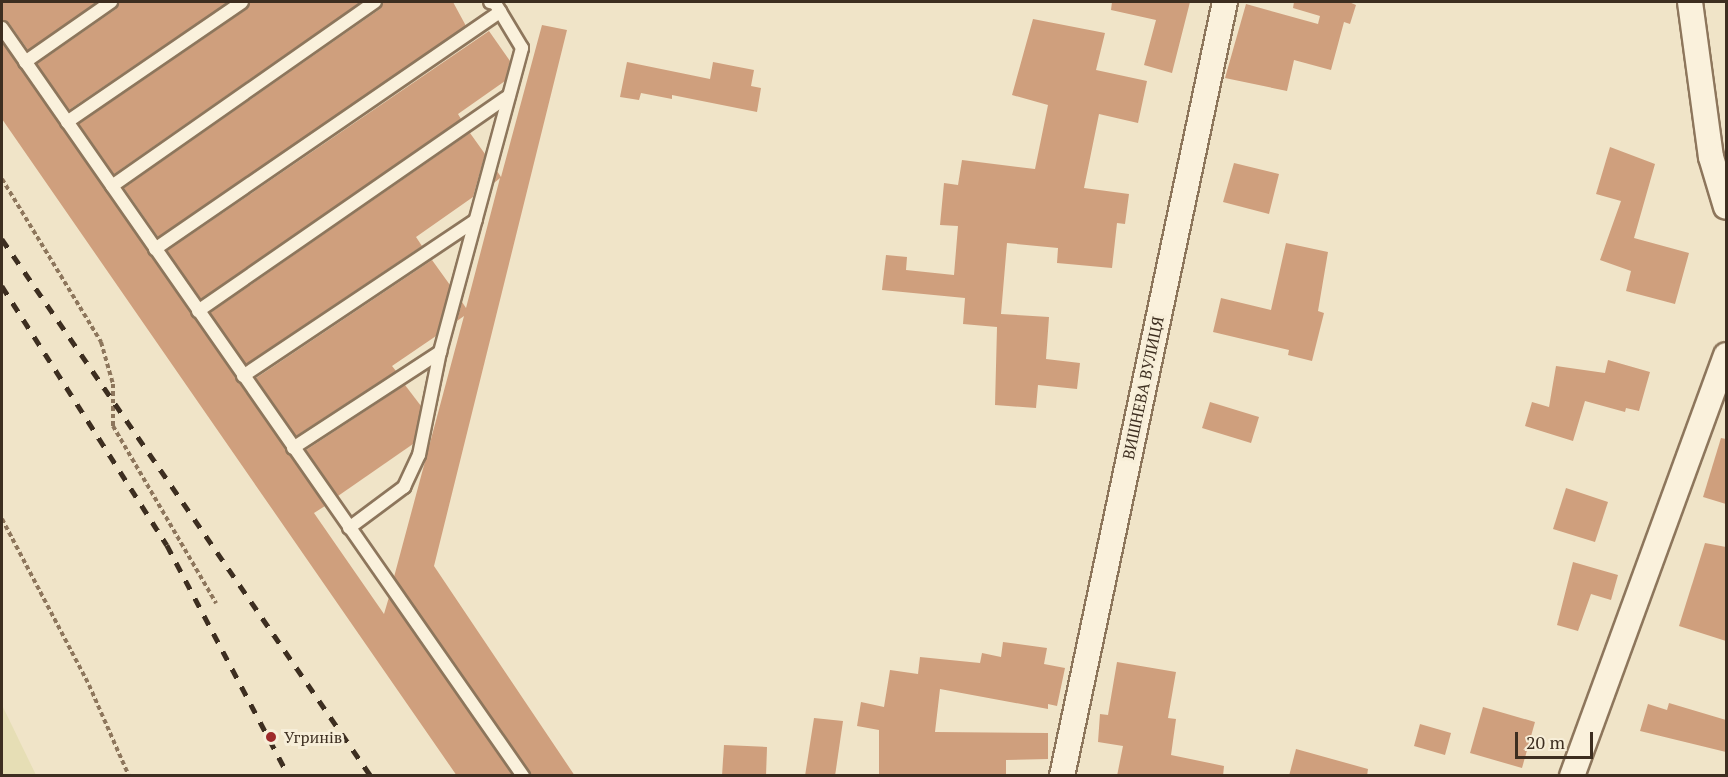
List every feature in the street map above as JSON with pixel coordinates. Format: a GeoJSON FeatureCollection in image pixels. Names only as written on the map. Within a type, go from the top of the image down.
{"type":"FeatureCollection","features":[{"type":"Feature","properties":{"kind":"street","name":"ВИШНЕВА ВУЛИЦЯ"},"geometry":{"type":"LineString","coordinates":[[1062,776],[1225,2]]}},
{"type":"Feature","properties":{"kind":"street"},"geometry":{"type":"LineString","coordinates":[[1690,2],[1726,207]]}},
{"type":"Feature","properties":{"kind":"street"},"geometry":{"type":"LineString","coordinates":[[1572,776],[1726,355]]}},
{"type":"Feature","properties":{"kind":"lane"},"geometry":{"type":"LineString","coordinates":[[25,62],[111,2]]}},
{"type":"Feature","properties":{"kind":"lane"},"geometry":{"type":"LineString","coordinates":[[67,122],[242,2]]}},
{"type":"Feature","properties":{"kind":"lane"},"geometry":{"type":"LineString","coordinates":[[112,186],[375,2]]}},
{"type":"Feature","properties":{"kind":"lane"},"geometry":{"type":"LineString","coordinates":[[349,528],[404,487],[419,455],[440,352],[522,48],[500,12],[490,2]]}},
{"type":"Feature","properties":{"kind":"lane"},"geometry":{"type":"LineString","coordinates":[[155,249],[500,12]]}},
{"type":"Feature","properties":{"kind":"lane"},"geometry":{"type":"LineString","coordinates":[[2,28],[523,776]]}},
{"type":"Feature","properties":{"kind":"lane"},"geometry":{"type":"LineString","coordinates":[[198,311],[509,96]]}},
{"type":"Feature","properties":{"kind":"lane"},"geometry":{"type":"LineString","coordinates":[[243,376],[476,220]]}},
{"type":"Feature","properties":{"kind":"lane"},"geometry":{"type":"LineString","coordinates":[[293,448],[440,352]]}},
{"type":"Feature","properties":{"kind":"path"},"geometry":{"type":"LineString","coordinates":[[2,179],[101,342],[113,384],[113,426],[216,603]]}},
{"type":"Feature","properties":{"kind":"path"},"geometry":{"type":"LineString","coordinates":[[2,519],[89,685],[129,776]]}},
{"type":"Feature","properties":{"kind":"shaded area"},"geometry":{"type":"Polygon","coordinates":[[[2,705],[36,775],[2,775],[2,705]]]}},
{"type":"Feature","properties":{"kind":"building"},"geometry":{"type":"Polygon","coordinates":[[[2,2],[97,2],[28,50],[9,23],[2,20],[2,2]]]}},
{"type":"Feature","properties":{"kind":"building"},"geometry":{"type":"Polygon","coordinates":[[[119,2],[228,2],[69,110],[37,64],[116,9],[119,2]]]}},
{"type":"Feature","properties":{"kind":"building"},"geometry":{"type":"Polygon","coordinates":[[[250,2],[361,2],[114,174],[79,124],[247,9],[250,2]]]}},
{"type":"Feature","properties":{"kind":"building"},"geometry":{"type":"Polygon","coordinates":[[[383,2],[453,2],[466,26],[158,237],[124,188],[380,9],[383,2]]]}},
{"type":"Feature","properties":{"kind":"building"},"geometry":{"type":"Polygon","coordinates":[[[1112,2],[1190,2],[1172,73],[1144,65],[1156,20],[1111,10],[1112,2]]]}},
{"type":"Feature","properties":{"kind":"building"},"geometry":{"type":"Polygon","coordinates":[[[1294,2],[1349,2],[1356,5],[1350,24],[1344,22],[1331,70],[1294,60],[1287,91],[1225,78],[1246,4],[1318,24],[1320,16],[1293,8],[1294,2]]]}},
{"type":"Feature","properties":{"kind":"building"},"geometry":{"type":"Polygon","coordinates":[[[1033,19],[1105,33],[1096,70],[1147,81],[1138,123],[1099,114],[1084,188],[1129,194],[1125,224],[1117,223],[1112,268],[1057,263],[1058,248],[1007,243],[1001,314],[1049,317],[1046,359],[1080,363],[1077,389],[1038,385],[1036,408],[995,405],[997,327],[963,324],[965,298],[882,290],[886,255],[907,257],[906,270],[954,275],[958,226],[940,225],[944,183],[958,185],[962,160],[1035,169],[1048,105],[1012,95],[1033,19]]]}},
{"type":"Feature","properties":{"kind":"building"},"geometry":{"type":"Polygon","coordinates":[[[542,25],[567,30],[434,566],[575,776],[531,776],[394,577],[464,316],[457,321],[462,302],[466,308],[500,178],[494,183],[497,171],[501,177],[542,25]]]}},
{"type":"Feature","properties":{"kind":"building"},"geometry":{"type":"Polygon","coordinates":[[[489,31],[510,61],[505,81],[458,114],[461,119],[201,299],[167,251],[489,31]]]}},
{"type":"Feature","properties":{"kind":"building"},"geometry":{"type":"Polygon","coordinates":[[[2,42],[325,506],[314,513],[384,614],[389,597],[513,776],[457,776],[2,119],[2,42]]]}},
{"type":"Feature","properties":{"kind":"building"},"geometry":{"type":"Polygon","coordinates":[[[627,62],[710,79],[713,62],[754,70],[751,86],[761,88],[757,112],[672,95],[672,99],[641,93],[639,100],[620,97],[627,62]]]}},
{"type":"Feature","properties":{"kind":"building"},"geometry":{"type":"Polygon","coordinates":[[[470,133],[485,154],[473,197],[416,237],[422,246],[246,364],[210,313],[470,133]]]}},
{"type":"Feature","properties":{"kind":"building"},"geometry":{"type":"Polygon","coordinates":[[[1610,147],[1655,164],[1634,238],[1689,253],[1675,304],[1626,291],[1631,271],[1600,260],[1621,201],[1596,194],[1610,147]]]}},
{"type":"Feature","properties":{"kind":"building"},"geometry":{"type":"Polygon","coordinates":[[[1234,163],[1279,174],[1269,214],[1223,202],[1234,163]]]}},
{"type":"Feature","properties":{"kind":"building"},"geometry":{"type":"Polygon","coordinates":[[[1286,243],[1328,252],[1318,311],[1324,313],[1312,361],[1288,355],[1289,350],[1213,332],[1221,298],[1271,310],[1286,243]]]}},
{"type":"Feature","properties":{"kind":"building"},"geometry":{"type":"Polygon","coordinates":[[[432,260],[450,285],[436,336],[392,366],[396,371],[296,436],[256,378],[432,260]]]}},
{"type":"Feature","properties":{"kind":"building"},"geometry":{"type":"Polygon","coordinates":[[[1608,360],[1650,372],[1639,411],[1626,408],[1625,412],[1585,401],[1573,441],[1525,426],[1532,402],[1549,407],[1556,366],[1605,373],[1608,360]]]}},
{"type":"Feature","properties":{"kind":"building"},"geometry":{"type":"Polygon","coordinates":[[[405,385],[421,406],[413,444],[338,496],[306,450],[405,385]]]}},
{"type":"Feature","properties":{"kind":"building"},"geometry":{"type":"Polygon","coordinates":[[[1210,402],[1259,417],[1251,443],[1202,428],[1210,402]]]}},
{"type":"Feature","properties":{"kind":"building"},"geometry":{"type":"Polygon","coordinates":[[[1721,438],[1726,439],[1726,504],[1703,497],[1721,438]]]}},
{"type":"Feature","properties":{"kind":"building"},"geometry":{"type":"Polygon","coordinates":[[[1566,488],[1608,502],[1595,542],[1553,529],[1566,488]]]}},
{"type":"Feature","properties":{"kind":"building"},"geometry":{"type":"Polygon","coordinates":[[[1705,543],[1726,547],[1726,641],[1679,626],[1705,543]]]}},
{"type":"Feature","properties":{"kind":"building"},"geometry":{"type":"Polygon","coordinates":[[[1573,562],[1618,575],[1611,600],[1591,594],[1578,631],[1557,625],[1573,562]]]}},
{"type":"Feature","properties":{"kind":"building"},"geometry":{"type":"Polygon","coordinates":[[[1003,642],[1047,648],[1044,664],[1065,668],[1057,706],[1048,704],[1048,709],[940,689],[935,732],[1048,733],[1048,759],[1006,760],[1006,776],[879,776],[879,730],[857,726],[861,702],[884,707],[890,670],[918,674],[920,657],[980,663],[982,653],[1001,657],[1003,642]]]}},
{"type":"Feature","properties":{"kind":"building"},"geometry":{"type":"Polygon","coordinates":[[[1117,662],[1176,672],[1168,718],[1176,719],[1171,755],[1224,766],[1223,776],[1117,776],[1123,746],[1098,742],[1100,714],[1108,715],[1117,662]]]}},
{"type":"Feature","properties":{"kind":"building"},"geometry":{"type":"Polygon","coordinates":[[[1669,703],[1726,720],[1726,752],[1640,731],[1648,704],[1667,710],[1669,703]]]}},
{"type":"Feature","properties":{"kind":"building"},"geometry":{"type":"Polygon","coordinates":[[[1483,707],[1535,722],[1522,768],[1470,753],[1483,707]]]}},
{"type":"Feature","properties":{"kind":"building"},"geometry":{"type":"Polygon","coordinates":[[[814,718],[843,721],[835,776],[805,776],[814,718]]]}},
{"type":"Feature","properties":{"kind":"building"},"geometry":{"type":"Polygon","coordinates":[[[1420,724],[1451,733],[1445,755],[1414,746],[1420,724]]]}},
{"type":"Feature","properties":{"kind":"building"},"geometry":{"type":"Polygon","coordinates":[[[724,745],[767,747],[766,776],[722,776],[724,745]]]}},
{"type":"Feature","properties":{"kind":"building"},"geometry":{"type":"Polygon","coordinates":[[[1296,749],[1368,769],[1367,776],[1289,776],[1296,749]]]}},
{"type":"Feature","properties":{"kind":"railway"},"geometry":{"type":"LineString","coordinates":[[2,239],[371,776]]}},
{"type":"Feature","properties":{"kind":"railway"},"geometry":{"type":"LineString","coordinates":[[2,286],[167,545],[289,776]]}},
{"type":"Feature","properties":{"kind":"place","name":"Угринів"},"geometry":{"type":"Point","coordinates":[271,737]}}]}
